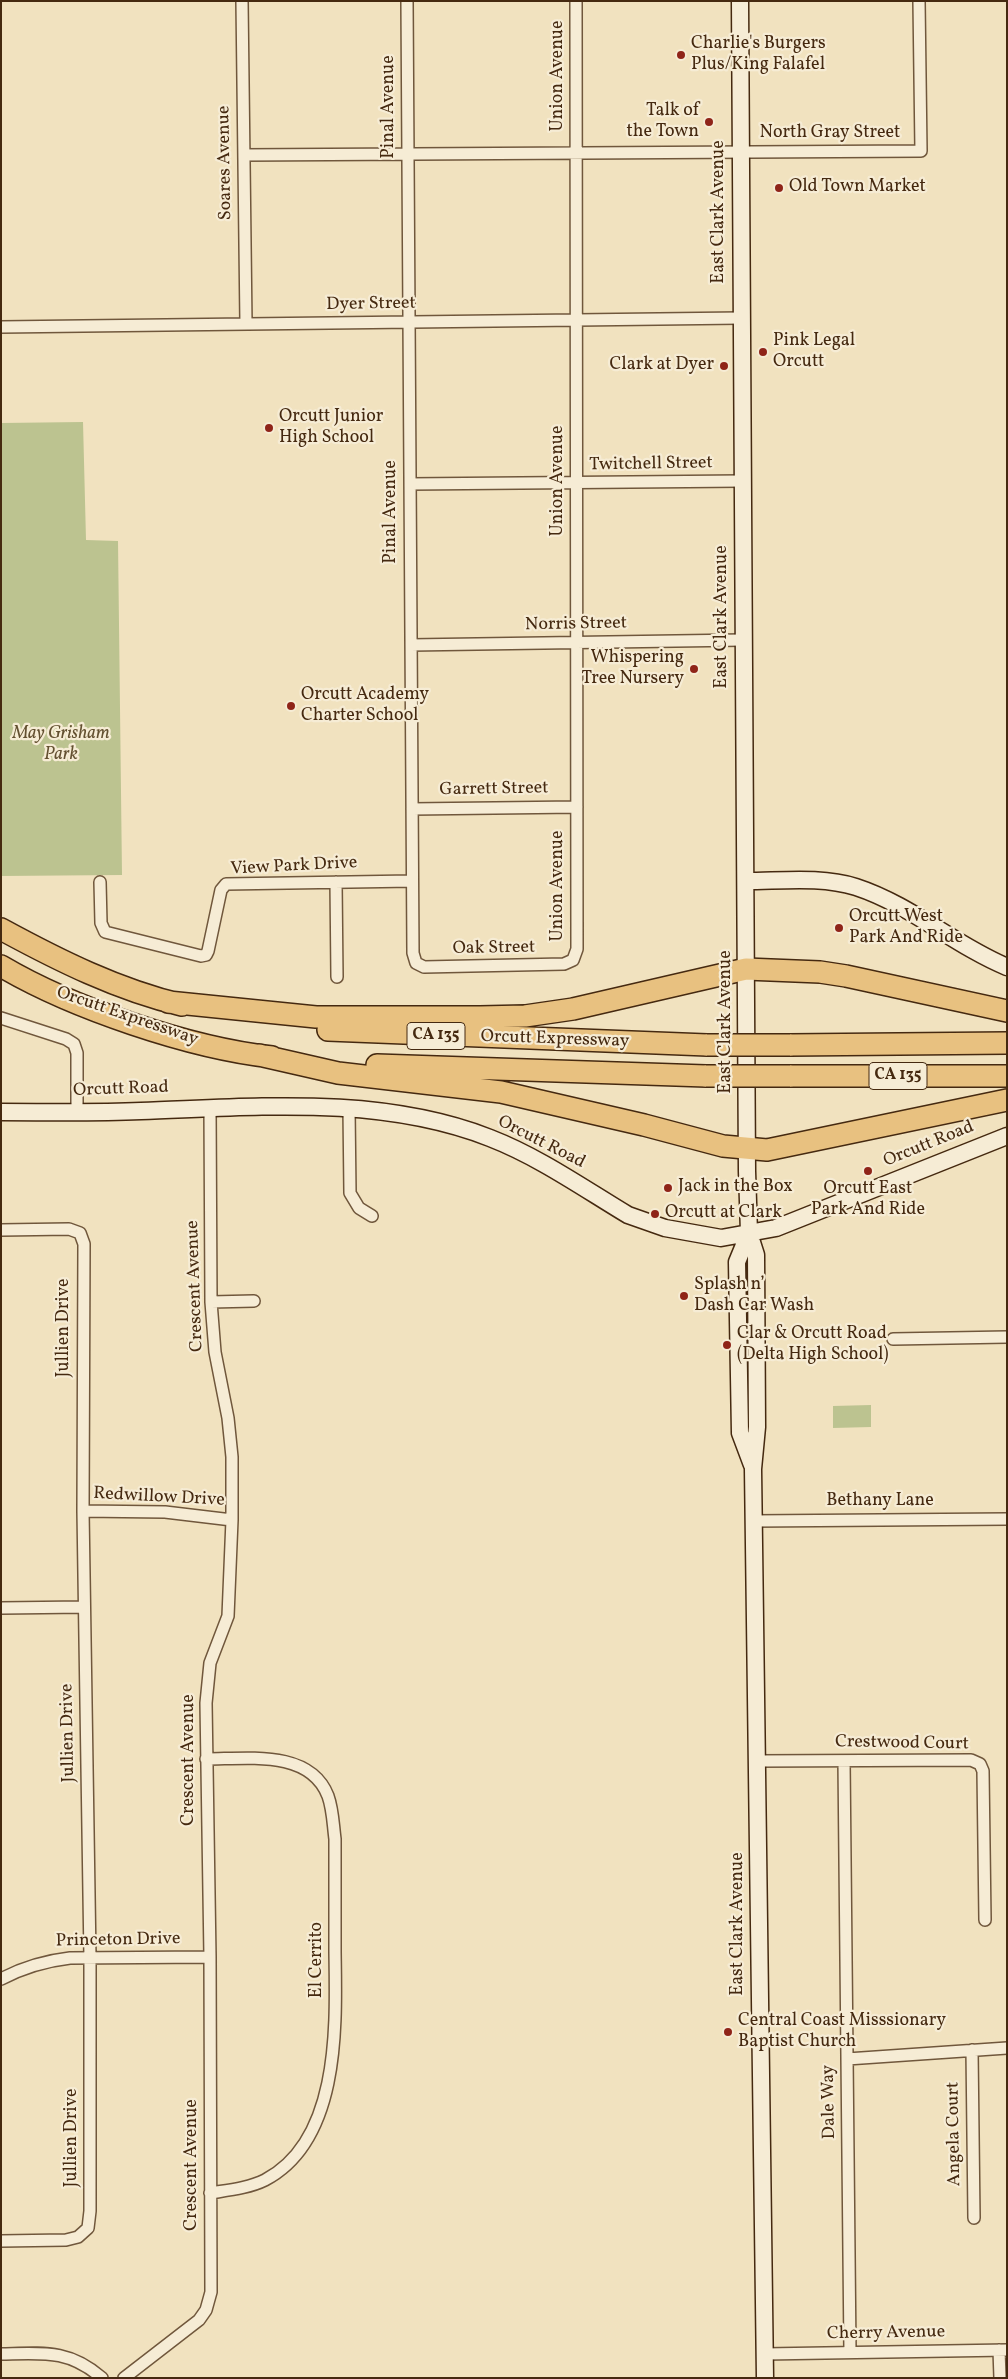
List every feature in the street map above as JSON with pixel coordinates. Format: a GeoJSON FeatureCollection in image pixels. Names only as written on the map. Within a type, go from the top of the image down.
{"type":"FeatureCollection","features":[{"type":"Feature","properties":{"kind":"highway","name":"Orcutt Expressway"},"geometry":{"type":"LineString","coordinates":[[1,929],[42,952],[104,980],[168,1002],[252,1022],[307,1029],[376,1034],[707,1045],[1007,1043]]}},
{"type":"Feature","properties":{"kind":"highway","name":"Orcutt Expressway"},"geometry":{"type":"LineString","coordinates":[[1,966],[38,985],[118,1018],[201,1043],[259,1055],[338,1064],[706,1076],[1007,1076]]}},
{"type":"Feature","properties":{"kind":"highway"},"geometry":{"type":"LineString","coordinates":[[168,1002],[316,1017],[525,1016],[573,1009],[746,969],[820,972],[1007,1011]]}},
{"type":"Feature","properties":{"kind":"highway"},"geometry":{"type":"LineString","coordinates":[[259,1055],[338,1073],[501,1092],[747,1150],[767,1150],[1007,1100]]}},
{"type":"Feature","properties":{"kind":"main road","name":"East Clark Avenue"},"geometry":{"type":"LineString","coordinates":[[740,1],[742,640],[746,881],[747,1150],[749,1233],[756,1255],[757,1427],[754,1469],[754,1521],[765,2378]]}},
{"type":"Feature","properties":{"kind":"main road"},"geometry":{"type":"LineString","coordinates":[[746,881],[808,881],[854,887],[900,906],[966,947],[1007,967]]}},
{"type":"Feature","properties":{"kind":"main road","name":"Orcutt Road"},"geometry":{"type":"LineString","coordinates":[[1,1112],[210,1108],[349,1109],[411,1116],[489,1138],[540,1161],[628,1215],[646,1223],[721,1238],[776,1228],[1007,1136]]}},
{"type":"Feature","properties":{"kind":"street","name":"Soares Avenue"},"geometry":{"type":"LineString","coordinates":[[242,1],[246,324]]}},
{"type":"Feature","properties":{"kind":"street","name":"Pinal Avenue"},"geometry":{"type":"LineString","coordinates":[[407,1],[412,880],[413,953],[416,963]]}},
{"type":"Feature","properties":{"kind":"street","name":"Union Avenue"},"geometry":{"type":"LineString","coordinates":[[573,960],[577,948],[576,1]]}},
{"type":"Feature","properties":{"kind":"street","name":"North Gray Street"},"geometry":{"type":"LineString","coordinates":[[244,155],[921,151],[919,1]]}},
{"type":"Feature","properties":{"kind":"street","name":"Dyer Street"},"geometry":{"type":"LineString","coordinates":[[1,327],[741,318]]}},
{"type":"Feature","properties":{"kind":"street","name":"Twitchell Street"},"geometry":{"type":"LineString","coordinates":[[410,484],[742,481]]}},
{"type":"Feature","properties":{"kind":"street","name":"Norris Street"},"geometry":{"type":"LineString","coordinates":[[411,645],[742,640]]}},
{"type":"Feature","properties":{"kind":"street","name":"Garrett Street"},"geometry":{"type":"LineString","coordinates":[[412,808],[577,807]]}},
{"type":"Feature","properties":{"kind":"street","name":"View Park Drive"},"geometry":{"type":"LineString","coordinates":[[100,882],[101,924],[105,932],[201,956],[206,955],[208,951],[221,890],[226,884],[412,880]]}},
{"type":"Feature","properties":{"kind":"street"},"geometry":{"type":"LineString","coordinates":[[336,882],[337,977]]}},
{"type":"Feature","properties":{"kind":"street","name":"Oak Street"},"geometry":{"type":"LineString","coordinates":[[416,963],[424,967],[535,966],[564,964],[573,960]]}},
{"type":"Feature","properties":{"kind":"street"},"geometry":{"type":"LineString","coordinates":[[1,1018],[66,1038],[74,1044],[77,1053],[77,1112]]}},
{"type":"Feature","properties":{"kind":"street","name":"Crescent Avenue"},"geometry":{"type":"LineString","coordinates":[[124,2378],[199,2320],[206,2310],[211,2292],[210,1957],[206,1703],[210,1663],[228,1616],[232,1520],[232,1457],[228,1418],[215,1352],[211,1302],[210,1108]]}},
{"type":"Feature","properties":{"kind":"street"},"geometry":{"type":"LineString","coordinates":[[349,1109],[350,1193],[359,1208],[372,1216]]}},
{"type":"Feature","properties":{"kind":"street","name":"Jullien Drive"},"geometry":{"type":"LineString","coordinates":[[1,1230],[69,1228],[80,1234],[84,1244],[83,1511],[90,1958],[90,2211],[88,2228],[86,2232],[78,2237],[66,2240],[1,2241]]}},
{"type":"Feature","properties":{"kind":"street"},"geometry":{"type":"LineString","coordinates":[[211,1302],[254,1301]]}},
{"type":"Feature","properties":{"kind":"street"},"geometry":{"type":"LineString","coordinates":[[894,1339],[1007,1337]]}},
{"type":"Feature","properties":{"kind":"street","name":"Redwillow Drive"},"geometry":{"type":"LineString","coordinates":[[83,1511],[165,1512],[232,1520]]}},
{"type":"Feature","properties":{"kind":"street","name":"Bethany Lane"},"geometry":{"type":"LineString","coordinates":[[754,1521],[1007,1519]]}},
{"type":"Feature","properties":{"kind":"street"},"geometry":{"type":"LineString","coordinates":[[1,1608],[84,1607]]}},
{"type":"Feature","properties":{"kind":"street","name":"El Cerrito"},"geometry":{"type":"LineString","coordinates":[[206,1759],[280,1760],[303,1769],[315,1778],[328,1794],[332,1810],[335,1858],[336,2027],[331,2070],[318,2118],[300,2149],[278,2171],[254,2185],[210,2193]]}},
{"type":"Feature","properties":{"kind":"street","name":"Crestwood Court"},"geometry":{"type":"LineString","coordinates":[[758,1761],[971,1760],[980,1764],[983,1771],[985,1920]]}},
{"type":"Feature","properties":{"kind":"street","name":"Dale Way"},"geometry":{"type":"LineString","coordinates":[[844,1761],[850,2352]]}},
{"type":"Feature","properties":{"kind":"street","name":"Princeton Drive"},"geometry":{"type":"LineString","coordinates":[[1,1979],[20,1968],[47,1960],[210,1957]]}},
{"type":"Feature","properties":{"kind":"street"},"geometry":{"type":"LineString","coordinates":[[847,2059],[1007,2048]]}},
{"type":"Feature","properties":{"kind":"street","name":"Angela Court"},"geometry":{"type":"LineString","coordinates":[[972,2050],[974,2218]]}},
{"type":"Feature","properties":{"kind":"street"},"geometry":{"type":"LineString","coordinates":[[1000,2378],[1003,2350]]}},
{"type":"Feature","properties":{"kind":"street","name":"Cherry Avenue"},"geometry":{"type":"LineString","coordinates":[[765,2354],[1003,2350]]}},
{"type":"Feature","properties":{"kind":"street"},"geometry":{"type":"LineString","coordinates":[[1,2354],[65,2356],[86,2364],[102,2378]]}},
{"type":"Feature","properties":{"kind":"green space","name":"May Grisham Park"},"geometry":{"type":"Polygon","coordinates":[[[83,422],[86,540],[118,541],[122,875],[1,876],[1,423],[83,422]]]}},
{"type":"Feature","properties":{"kind":"green space"},"geometry":{"type":"Polygon","coordinates":[[[871,1405],[871,1427],[833,1428],[833,1406],[871,1405]]]}},
{"type":"Feature","properties":{"kind":"place","name":"Charlie's Burgers Plus/King Falafel"},"geometry":{"type":"Point","coordinates":[681,55]}},
{"type":"Feature","properties":{"kind":"place","name":"Talk of the Town"},"geometry":{"type":"Point","coordinates":[709,122]}},
{"type":"Feature","properties":{"kind":"place","name":"Old Town Market"},"geometry":{"type":"Point","coordinates":[779,188]}},
{"type":"Feature","properties":{"kind":"place","name":"Pink Legal Orcutt"},"geometry":{"type":"Point","coordinates":[763,352]}},
{"type":"Feature","properties":{"kind":"place","name":"Clark at Dyer"},"geometry":{"type":"Point","coordinates":[724,366]}},
{"type":"Feature","properties":{"kind":"place","name":"Orcutt Junior High School"},"geometry":{"type":"Point","coordinates":[269,428]}},
{"type":"Feature","properties":{"kind":"place","name":"Whispering Tree Nursery"},"geometry":{"type":"Point","coordinates":[694,669]}},
{"type":"Feature","properties":{"kind":"place","name":"Orcutt Academy Charter School"},"geometry":{"type":"Point","coordinates":[291,706]}},
{"type":"Feature","properties":{"kind":"place","name":"Orcutt West Park And Ride"},"geometry":{"type":"Point","coordinates":[839,928]}},
{"type":"Feature","properties":{"kind":"place","name":"Orcutt East Park And Ride"},"geometry":{"type":"Point","coordinates":[868,1171]}},
{"type":"Feature","properties":{"kind":"place","name":"Jack in the Box"},"geometry":{"type":"Point","coordinates":[668,1188]}},
{"type":"Feature","properties":{"kind":"place","name":"Orcutt at Clark"},"geometry":{"type":"Point","coordinates":[655,1214]}},
{"type":"Feature","properties":{"kind":"place","name":"Splash n’ Dash Car Wash"},"geometry":{"type":"Point","coordinates":[684,1296]}},
{"type":"Feature","properties":{"kind":"place","name":"Clar & Orcutt Road (Delta High School)"},"geometry":{"type":"Point","coordinates":[727,1345]}},
{"type":"Feature","properties":{"kind":"place","name":"Central Coast Misssionary Baptist Church"},"geometry":{"type":"Point","coordinates":[728,2032]}}]}
